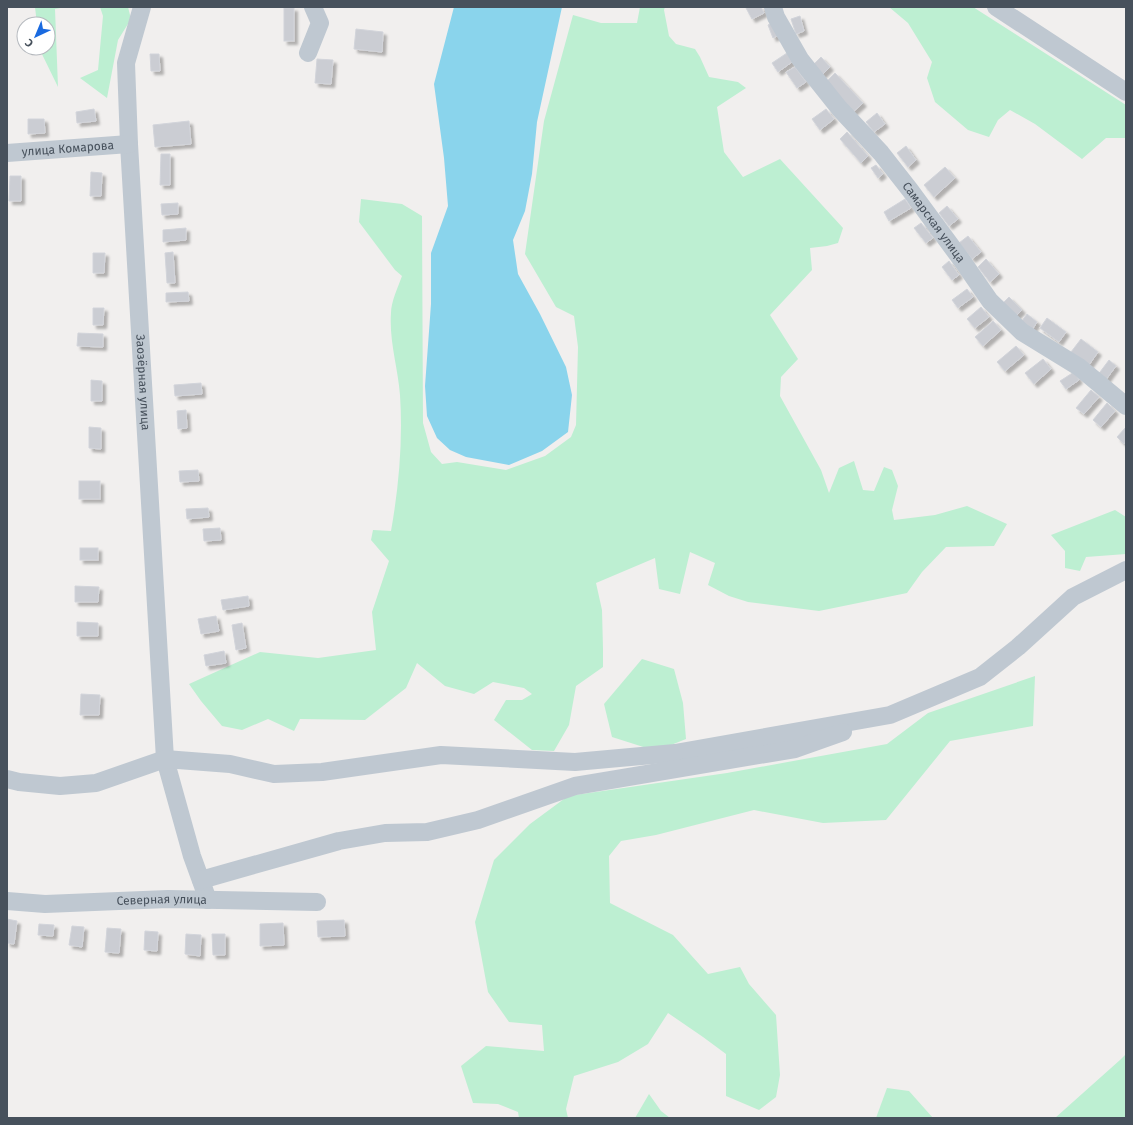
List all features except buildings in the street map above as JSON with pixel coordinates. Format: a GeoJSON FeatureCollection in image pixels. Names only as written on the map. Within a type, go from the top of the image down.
{"type":"FeatureCollection","features":[{"type":"Feature","properties":{"kind":"street","name":"Заозёрная улица"},"geometry":{"type":"LineString","coordinates":[[142,7],[126,63],[129,144],[165,759],[192,856],[208,900]]}},
{"type":"Feature","properties":{"kind":"street"},"geometry":{"type":"LineString","coordinates":[[308,53],[320,23],[313,7]]}},
{"type":"Feature","properties":{"kind":"street","name":"Самарская улица"},"geometry":{"type":"LineString","coordinates":[[773,7],[776,17],[800,59],[839,108],[881,152],[896,171],[990,301],[1022,332],[1079,367],[1126,406]]}},
{"type":"Feature","properties":{"kind":"street"},"geometry":{"type":"LineString","coordinates":[[996,7],[1126,92]]}},
{"type":"Feature","properties":{"kind":"street","name":"улица Комарова"},"geometry":{"type":"LineString","coordinates":[[7,154],[129,144]]}},
{"type":"Feature","properties":{"kind":"street"},"geometry":{"type":"LineString","coordinates":[[201,880],[339,841],[385,833],[427,832],[478,820],[575,786],[795,749],[890,715],[980,677],[1018,647],[1073,597],[1126,570]]}},
{"type":"Feature","properties":{"kind":"street"},"geometry":{"type":"LineString","coordinates":[[7,779],[19,782],[60,786],[96,783],[165,759],[230,764],[274,774],[322,772],[441,755],[575,762],[675,753],[890,715]]}},
{"type":"Feature","properties":{"kind":"street","name":"Северная улица"},"geometry":{"type":"LineString","coordinates":[[7,901],[45,904],[168,899],[317,902]]}},
{"type":"Feature","properties":{"kind":"green space"},"geometry":{"type":"Polygon","coordinates":[[[35,7],[66,7],[55,9],[55,16],[36,16],[35,7]]]}},
{"type":"Feature","properties":{"kind":"green space"},"geometry":{"type":"Polygon","coordinates":[[[100,7],[128,7],[131,19],[118,40],[107,98],[80,78],[98,70],[103,16],[100,7]]]}},
{"type":"Feature","properties":{"kind":"green space"},"geometry":{"type":"Polygon","coordinates":[[[640,7],[665,7],[664,10],[669,36],[676,44],[695,49],[709,77],[738,82],[746,88],[717,107],[724,152],[743,177],[780,159],[843,228],[838,243],[810,248],[812,270],[770,315],[798,359],[781,377],[780,396],[821,470],[829,493],[839,468],[854,461],[863,490],[874,491],[884,467],[892,470],[898,486],[892,510],[894,520],[935,515],[967,506],[1007,524],[994,546],[946,547],[922,572],[907,593],[819,611],[748,602],[729,596],[708,585],[715,563],[690,552],[680,594],[659,589],[655,558],[596,583],[602,610],[603,667],[576,686],[569,725],[554,751],[532,750],[494,720],[506,700],[522,700],[532,694],[524,688],[493,682],[474,694],[445,686],[417,663],[406,688],[365,720],[300,719],[294,731],[268,719],[242,730],[222,726],[189,684],[260,652],[318,658],[376,650],[372,612],[389,561],[371,540],[373,530],[391,531],[400,463],[401,412],[399,385],[391,334],[391,309],[393,299],[402,276],[395,270],[359,222],[361,199],[402,204],[422,216],[423,423],[431,452],[442,464],[457,462],[506,470],[545,456],[571,437],[576,425],[578,347],[574,316],[556,307],[525,254],[544,121],[573,15],[601,23],[637,23],[640,7]]]}},
{"type":"Feature","properties":{"kind":"green space"},"geometry":{"type":"Polygon","coordinates":[[[889,7],[973,7],[1126,105],[1126,138],[1106,138],[1082,159],[1035,124],[1010,110],[998,120],[989,137],[968,130],[935,102],[927,78],[932,62],[908,23],[889,7]]]}},
{"type":"Feature","properties":{"kind":"green space"},"geometry":{"type":"Polygon","coordinates":[[[56,35],[58,87],[43,56],[56,56],[56,35]]]}},
{"type":"Feature","properties":{"kind":"green space"},"geometry":{"type":"Polygon","coordinates":[[[1115,510],[1126,517],[1126,554],[1086,557],[1080,571],[1065,568],[1065,551],[1051,535],[1115,510]]]}},
{"type":"Feature","properties":{"kind":"green space"},"geometry":{"type":"Polygon","coordinates":[[[642,659],[674,669],[683,703],[686,739],[656,751],[612,737],[604,704],[642,659]]]}},
{"type":"Feature","properties":{"kind":"green space"},"geometry":{"type":"Polygon","coordinates":[[[1035,676],[1033,726],[950,741],[886,820],[823,823],[754,810],[656,835],[621,841],[609,856],[610,903],[673,935],[708,974],[740,967],[749,984],[776,1015],[780,1075],[776,1097],[759,1110],[726,1096],[726,1054],[668,1013],[648,1044],[618,1062],[574,1076],[566,1109],[568,1118],[519,1118],[518,1112],[498,1104],[473,1103],[461,1066],[486,1046],[544,1051],[542,1025],[509,1022],[488,992],[475,922],[494,860],[530,824],[568,796],[727,773],[887,744],[928,713],[1035,676]]]}},
{"type":"Feature","properties":{"kind":"green space"},"geometry":{"type":"Polygon","coordinates":[[[1126,1054],[1126,1118],[1055,1118],[1120,1060],[1126,1054]]]}},
{"type":"Feature","properties":{"kind":"green space"},"geometry":{"type":"Polygon","coordinates":[[[887,1088],[909,1091],[933,1118],[876,1118],[887,1088]]]}},
{"type":"Feature","properties":{"kind":"green space"},"geometry":{"type":"Polygon","coordinates":[[[649,1094],[661,1111],[670,1118],[635,1118],[649,1094]]]}},
{"type":"Feature","properties":{"kind":"water"},"geometry":{"type":"Polygon","coordinates":[[[454,7],[562,7],[537,122],[532,174],[525,211],[513,240],[518,274],[540,314],[566,367],[572,395],[568,432],[542,451],[509,465],[466,457],[450,450],[437,438],[427,416],[425,386],[431,304],[431,253],[448,206],[444,158],[434,84],[454,7]]]}}]}
